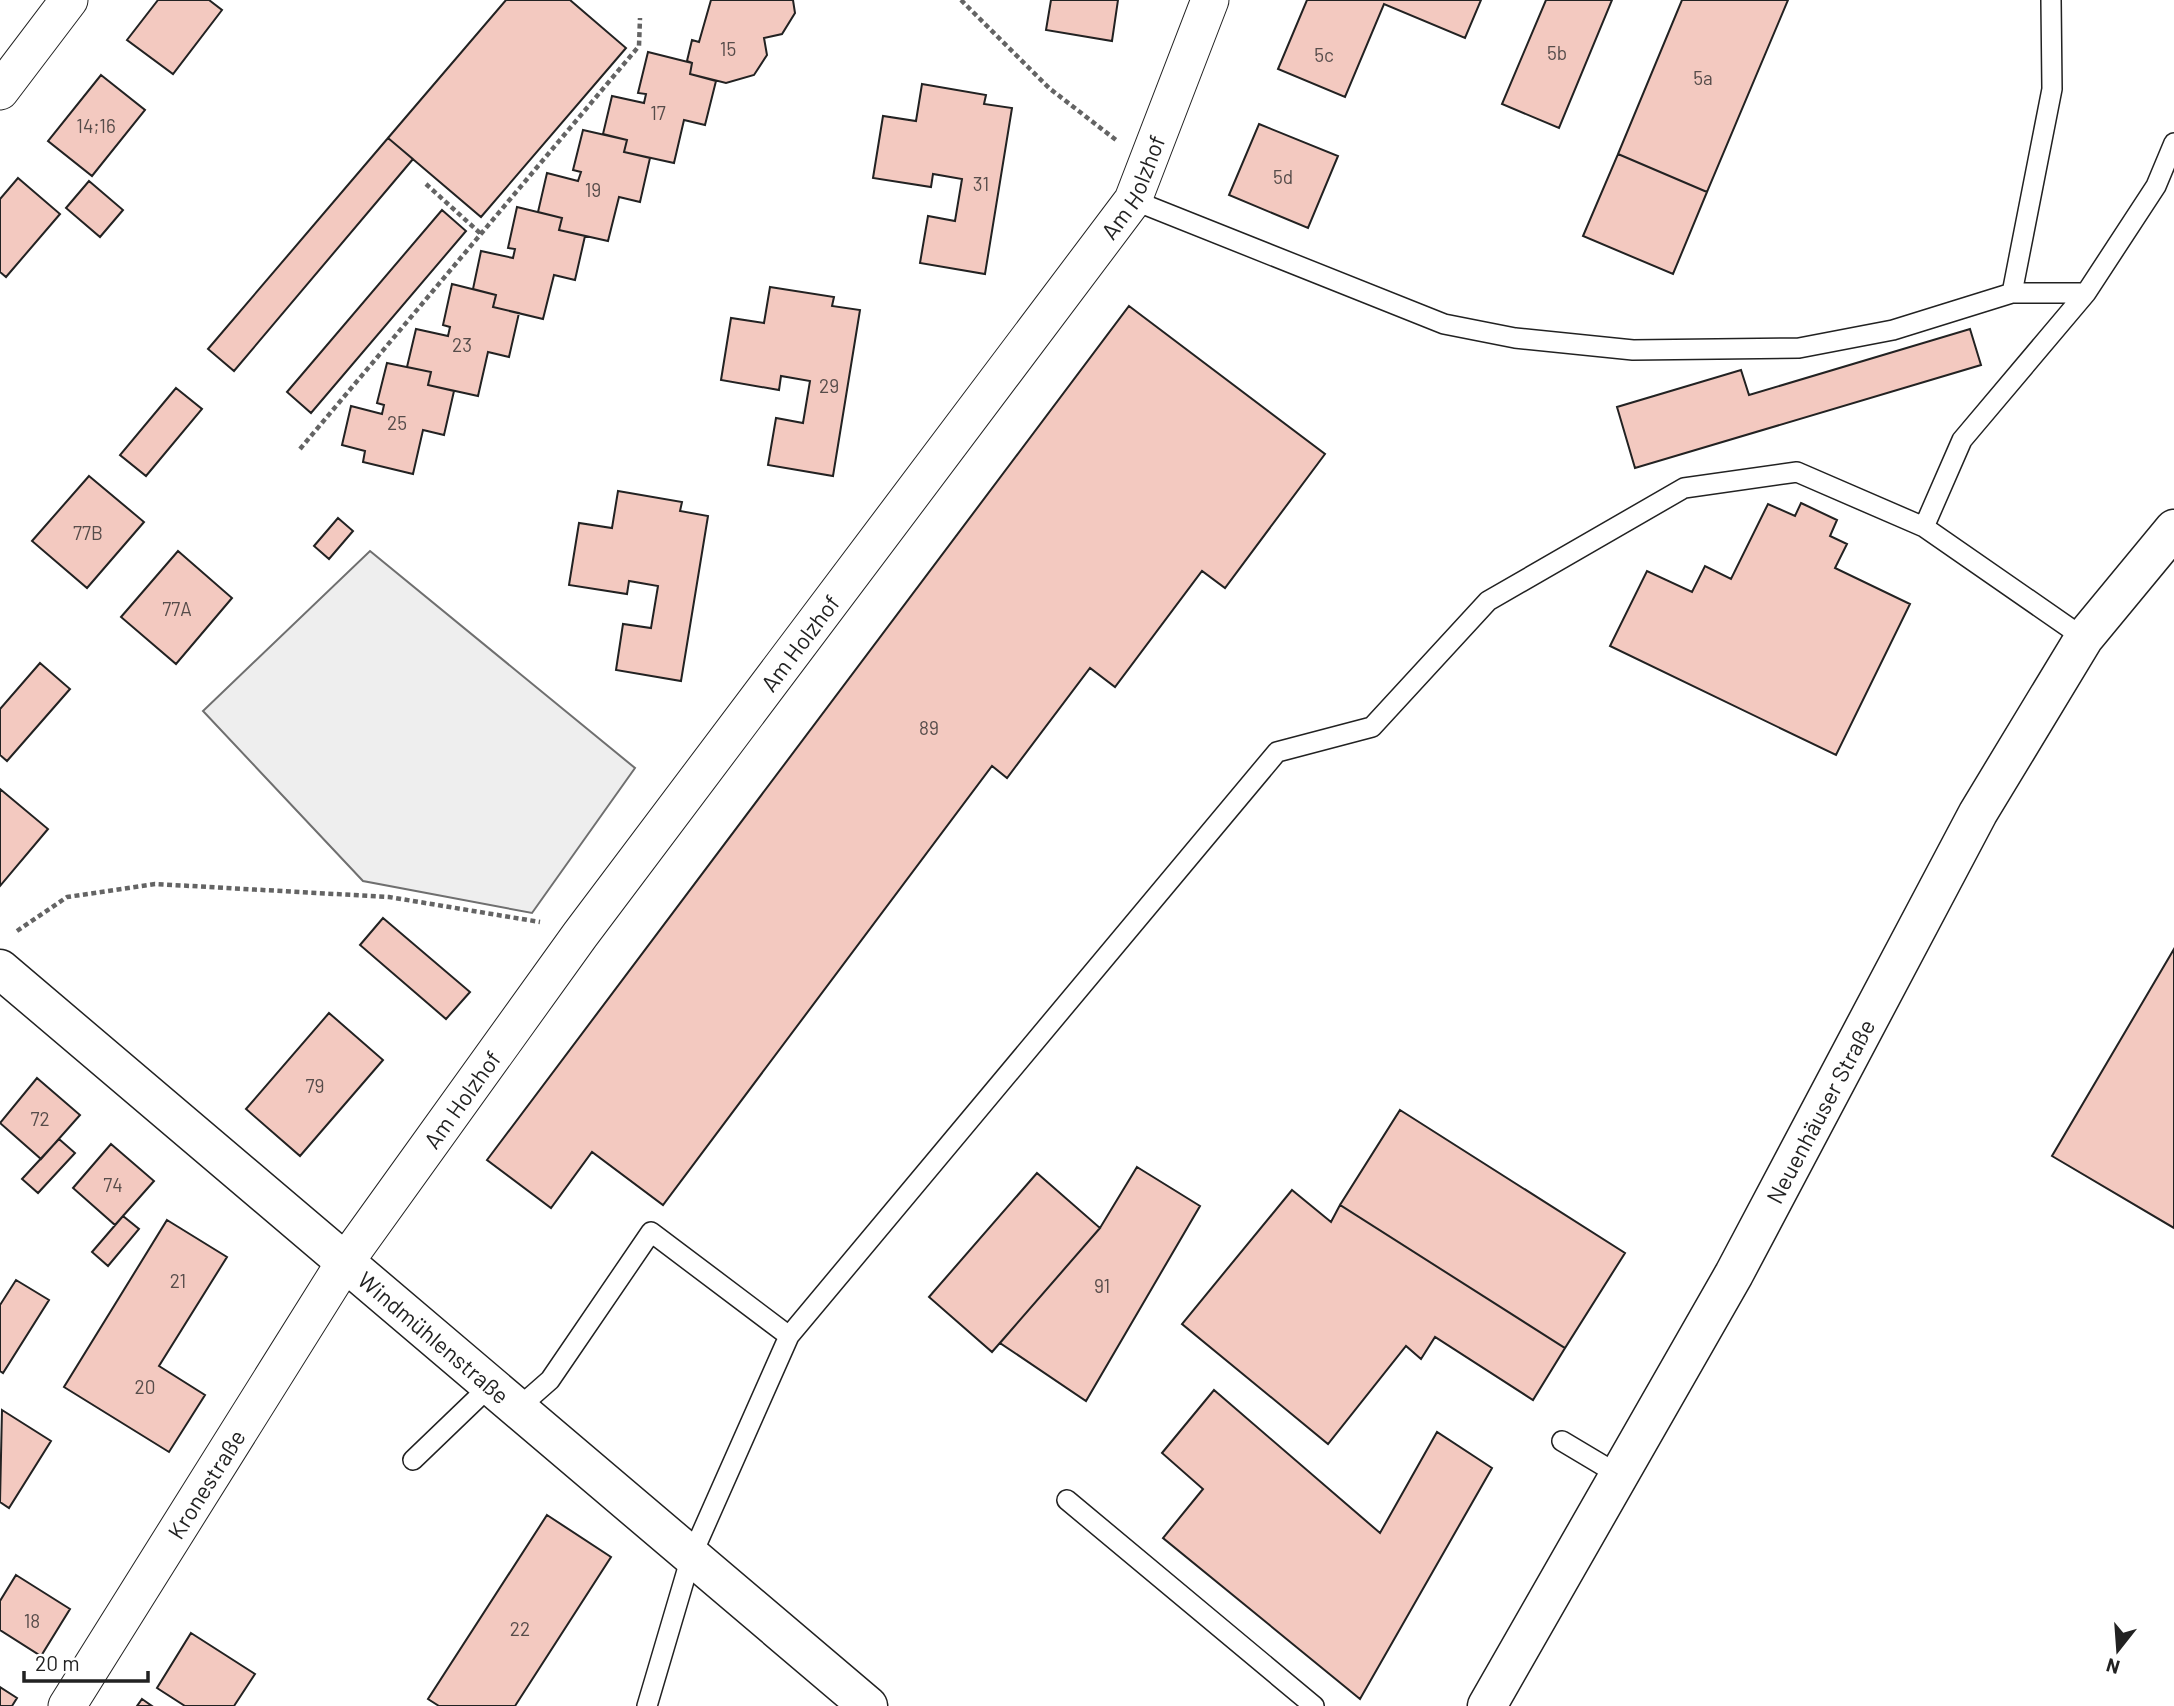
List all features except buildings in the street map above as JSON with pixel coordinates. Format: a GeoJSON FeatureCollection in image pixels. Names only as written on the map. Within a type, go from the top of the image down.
{"type":"FeatureCollection","features":[{"type":"Feature","properties":{"kind":"street"},"geometry":{"type":"LineString","coordinates":[[0,91],[69,0]]}},
{"type":"Feature","properties":{"kind":"street","name":"Am Holzhof"},"geometry":{"type":"LineString","coordinates":[[345,1262],[580,936],[1133,201],[1210,0]]}},
{"type":"Feature","properties":{"kind":"street","name":"Neuenhäuser Straße"},"geometry":{"type":"LineString","coordinates":[[1487,1706],[1734,1274],[1978,813],[2084,638],[2174,529]]}},
{"type":"Feature","properties":{"kind":"street","name":"Windmühlenstraße"},"geometry":{"type":"LineString","coordinates":[[6,952],[345,1262],[868,1706]]}},
{"type":"Feature","properties":{"kind":"street","name":"Kronestraße"},"geometry":{"type":"LineString","coordinates":[[67,1706],[345,1262]]}},
{"type":"Feature","properties":{"kind":"lane"},"geometry":{"type":"LineString","coordinates":[[2012,293],[2052,89],[2051,0]]}},
{"type":"Feature","properties":{"kind":"lane"},"geometry":{"type":"LineString","coordinates":[[1924,527],[1962,440],[2086,293],[2156,186],[2174,143]]}},
{"type":"Feature","properties":{"kind":"lane"},"geometry":{"type":"LineString","coordinates":[[1133,201],[1444,324],[1528,339],[1633,350],[1799,348],[1893,331],[2012,293],[2086,293]]}},
{"type":"Feature","properties":{"kind":"lane"},"geometry":{"type":"LineString","coordinates":[[647,1706],[691,1557],[789,1336],[1277,752],[1373,727],[1488,601],[1684,488],[1797,472],[1924,527],[2084,638]]}},
{"type":"Feature","properties":{"kind":"lane"},"geometry":{"type":"LineString","coordinates":[[413,1460],[503,1397],[550,1380],[650,1232],[789,1336]]}},
{"type":"Feature","properties":{"kind":"lane"},"geometry":{"type":"LineString","coordinates":[[1562,1441],[1619,1475]]}},
{"type":"Feature","properties":{"kind":"lane"},"geometry":{"type":"LineString","coordinates":[[1067,1500],[1314,1706]]}},
{"type":"Feature","properties":{"kind":"path"},"geometry":{"type":"LineString","coordinates":[[961,0],[1049,88],[1147,165]]}},
{"type":"Feature","properties":{"kind":"path"},"geometry":{"type":"LineString","coordinates":[[300,449],[639,46],[639,18]]}},
{"type":"Feature","properties":{"kind":"path"},"geometry":{"type":"LineString","coordinates":[[426,184],[481,234]]}},
{"type":"Feature","properties":{"kind":"path"},"geometry":{"type":"LineString","coordinates":[[6,952],[67,897],[155,884],[389,897],[564,926],[580,936]]}},
{"type":"Feature","properties":{"kind":"shaded area"},"geometry":{"type":"Polygon","coordinates":[[[370,551],[635,768],[532,913],[363,881],[203,711],[370,551]]]}}]}
